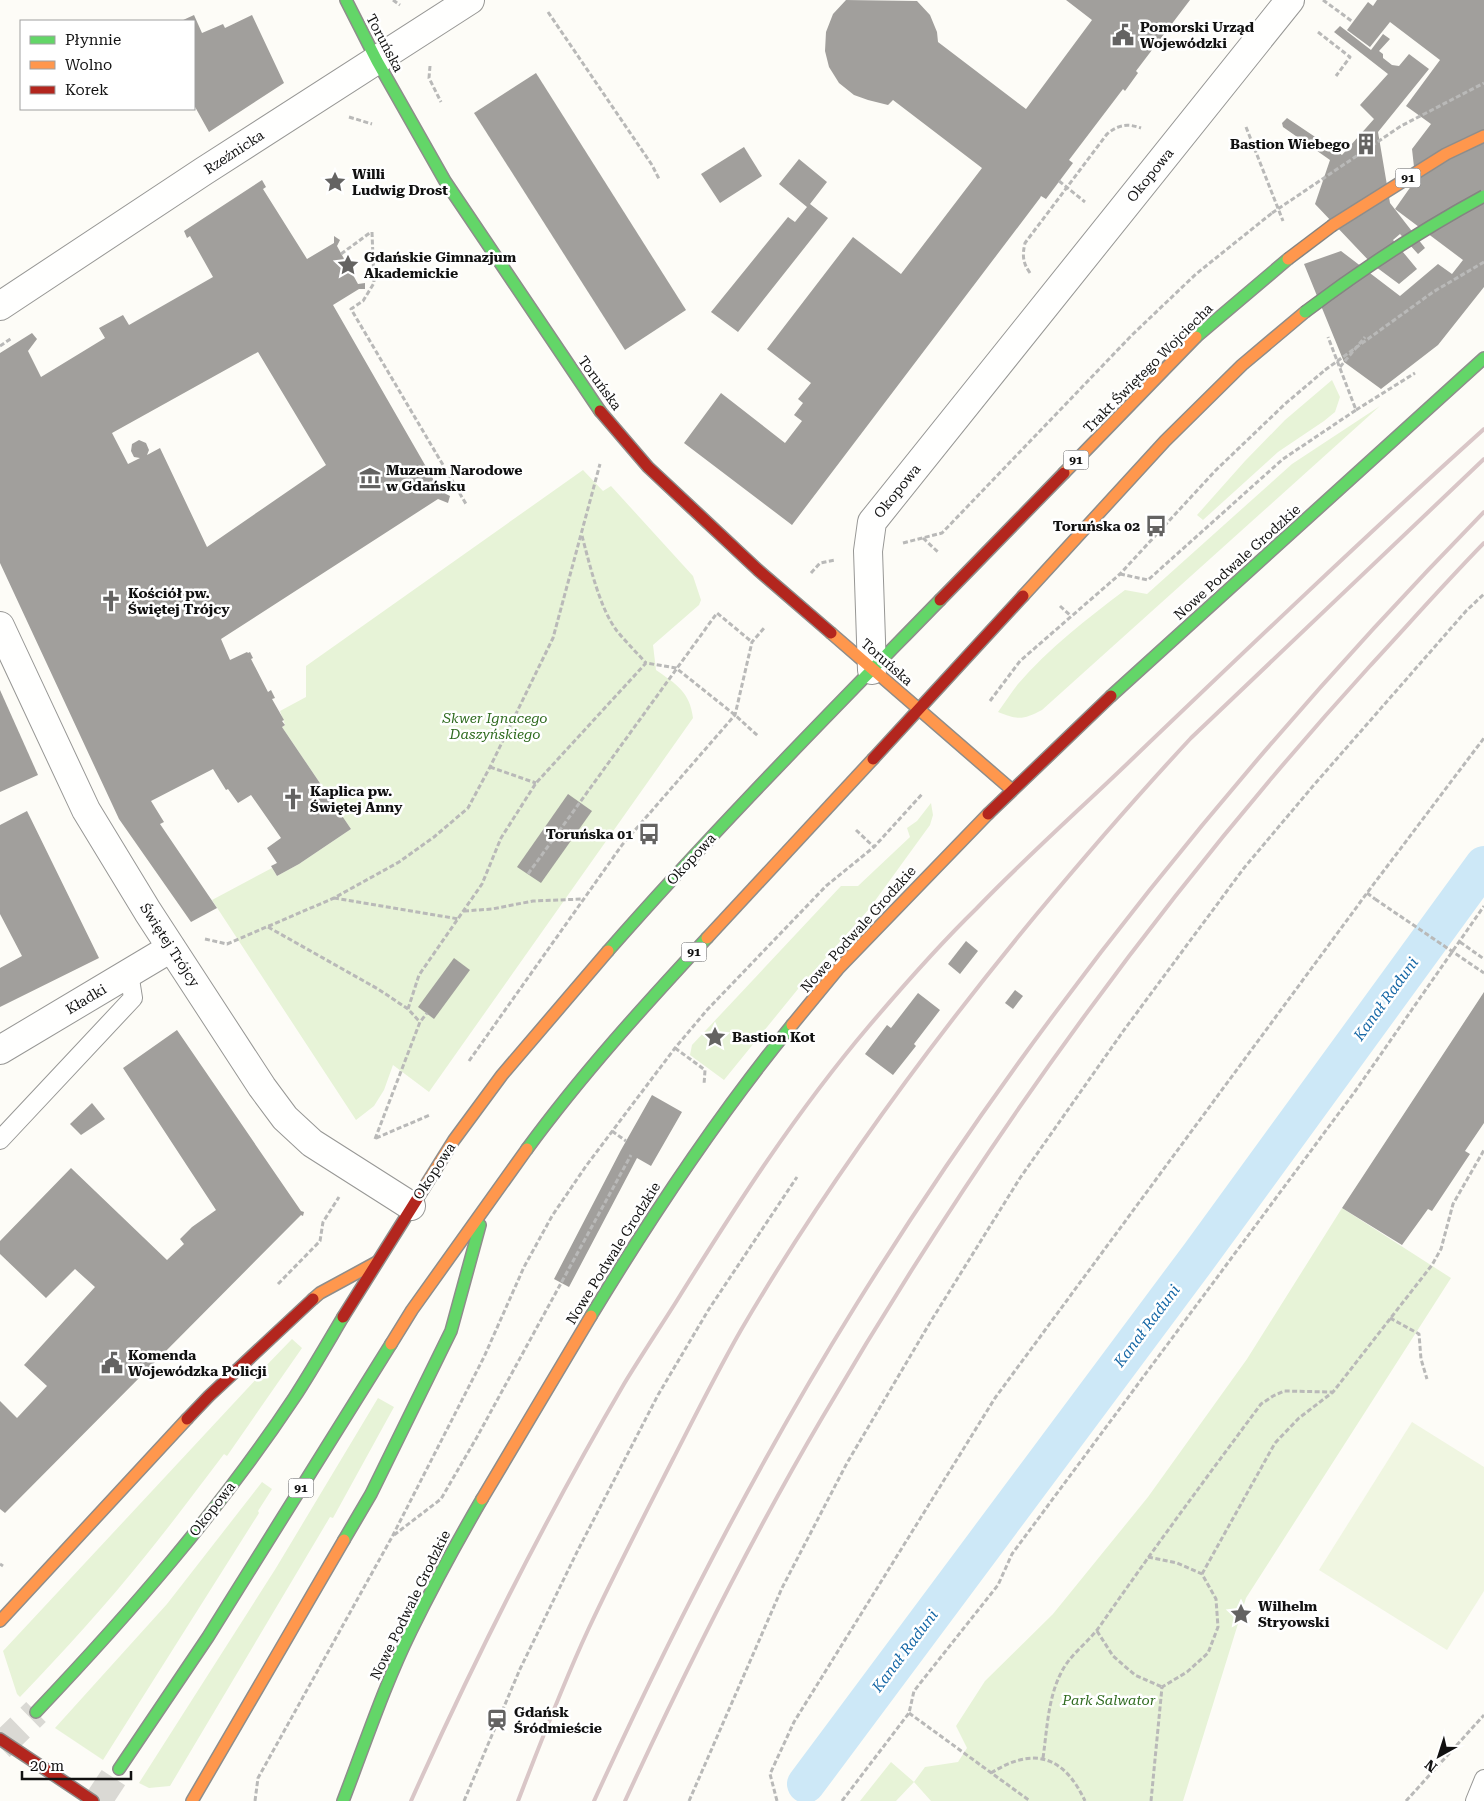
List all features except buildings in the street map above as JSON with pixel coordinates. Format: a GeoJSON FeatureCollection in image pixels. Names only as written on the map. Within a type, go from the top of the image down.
{"type":"FeatureCollection","features":[{"type":"Feature","properties":{"kind":"main road","name":"Toruńska"},"geometry":{"type":"LineString","coordinates":[[346,0],[377,61],[445,181],[594,404],[648,468],[758,570],[919,710]]}},
{"type":"Feature","properties":{"kind":"main road","name":"Trakt Świętego Wojciecha"},"geometry":{"type":"LineString","coordinates":[[872,670],[1199,334],[1288,259],[1342,220],[1446,154],[1484,136]]}},
{"type":"Feature","properties":{"kind":"main road","name":"91"},"geometry":{"type":"LineString","coordinates":[[119,1769],[208,1637],[412,1310],[484,1206],[560,1104],[634,1016],[919,710],[1165,441],[1242,365],[1335,289],[1441,218],[1484,196]]}},
{"type":"Feature","properties":{"kind":"main road","name":"Nowe Podwale Grodzkie"},"geometry":{"type":"LineString","coordinates":[[344,1801],[383,1695],[411,1631],[464,1530],[662,1201],[718,1121],[779,1040],[838,969],[1012,790],[1102,704],[1484,358]]}},
{"type":"Feature","properties":{"kind":"main road","name":"Okopowa"},"geometry":{"type":"LineString","coordinates":[[36,1712],[105,1639],[180,1550],[246,1466],[294,1398],[454,1140],[502,1075],[649,904],[726,821],[872,670]]}},
{"type":"Feature","properties":{"kind":"main road"},"geometry":{"type":"LineString","coordinates":[[919,710],[1012,790]]}},
{"type":"Feature","properties":{"kind":"main road"},"geometry":{"type":"LineString","coordinates":[[192,1801],[376,1485],[451,1331],[484,1206]]}},
{"type":"Feature","properties":{"kind":"main road"},"geometry":{"type":"LineString","coordinates":[[0,1621],[209,1396],[320,1292],[377,1262]]}},
{"type":"Feature","properties":{"kind":"main road"},"geometry":{"type":"LineString","coordinates":[[0,1739],[93,1801]]}},
{"type":"Feature","properties":{"kind":"street","name":"Rzeźnicka"},"geometry":{"type":"LineString","coordinates":[[0,306],[196,176],[470,0]]}},
{"type":"Feature","properties":{"kind":"street","name":"Okopowa"},"geometry":{"type":"LineString","coordinates":[[872,670],[868,551],[872,522],[1290,0]]}},
{"type":"Feature","properties":{"kind":"street","name":"Świętej Trójcy"},"geometry":{"type":"LineString","coordinates":[[0,626],[86,810],[171,948],[262,1087],[285,1118],[312,1143],[412,1206]]}},
{"type":"Feature","properties":{"kind":"street","name":"Kładki"},"geometry":{"type":"LineString","coordinates":[[0,1050],[171,948]]}},
{"type":"Feature","properties":{"kind":"lane"},"geometry":{"type":"LineString","coordinates":[[0,1140],[133,998],[129,973]]}},
{"type":"Feature","properties":{"kind":"lane"},"geometry":{"type":"LineString","coordinates":[[1475,1801],[1484,1780]]}},
{"type":"Feature","properties":{"kind":"path"},"geometry":{"type":"LineString","coordinates":[[1323,0],[1354,22]]}},
{"type":"Feature","properties":{"kind":"path"},"geometry":{"type":"LineString","coordinates":[[548,12],[652,165],[659,179]]}},
{"type":"Feature","properties":{"kind":"path"},"geometry":{"type":"LineString","coordinates":[[1318,32],[1350,57],[1336,76]]}},
{"type":"Feature","properties":{"kind":"path"},"geometry":{"type":"LineString","coordinates":[[434,60],[430,66],[429,78],[443,107]]}},
{"type":"Feature","properties":{"kind":"path"},"geometry":{"type":"LineString","coordinates":[[898,544],[942,533],[1132,335],[1196,274],[1272,213],[1401,126],[1484,82]]}},
{"type":"Feature","properties":{"kind":"path"},"geometry":{"type":"LineString","coordinates":[[1031,274],[1024,265],[1022,254],[1025,243],[1067,187],[1107,134],[1114,128],[1132,125],[1141,128]]}},
{"type":"Feature","properties":{"kind":"path"},"geometry":{"type":"LineString","coordinates":[[1059,181],[1085,202]]}},
{"type":"Feature","properties":{"kind":"path"},"geometry":{"type":"LineString","coordinates":[[341,254],[372,232],[374,283],[363,301],[351,310],[466,504]]}},
{"type":"Feature","properties":{"kind":"path"},"geometry":{"type":"LineString","coordinates":[[990,701],[1020,661],[1120,574],[1215,471],[1286,404],[1326,370],[1433,292],[1484,262]]}},
{"type":"Feature","properties":{"kind":"path"},"geometry":{"type":"LineString","coordinates":[[1340,367],[1364,337]]}},
{"type":"Feature","properties":{"kind":"path"},"geometry":{"type":"LineString","coordinates":[[171,948],[200,938],[227,944],[334,898],[399,862],[434,837],[468,808],[553,638],[600,464]]}},
{"type":"Feature","properties":{"kind":"path"},"geometry":{"type":"LineString","coordinates":[[582,534],[593,576],[616,630],[646,663],[676,668],[758,736]]}},
{"type":"Feature","properties":{"kind":"path"},"geometry":{"type":"LineString","coordinates":[[923,538],[939,553]]}},
{"type":"Feature","properties":{"kind":"path"},"geometry":{"type":"LineString","coordinates":[[808,577],[820,563],[843,557]]}},
{"type":"Feature","properties":{"kind":"path"},"geometry":{"type":"LineString","coordinates":[[689,1801],[782,1588],[847,1463],[931,1321],[1020,1178],[1124,1030],[1244,868],[1466,611],[1484,594]]}},
{"type":"Feature","properties":{"kind":"path"},"geometry":{"type":"LineString","coordinates":[[1056,602],[1070,616]]}},
{"type":"Feature","properties":{"kind":"path"},"geometry":{"type":"LineString","coordinates":[[528,874],[717,612],[752,642]]}},
{"type":"Feature","properties":{"kind":"path"},"geometry":{"type":"LineString","coordinates":[[464,1067],[622,845],[735,715],[752,642],[765,627]]}},
{"type":"Feature","properties":{"kind":"path"},"geometry":{"type":"LineString","coordinates":[[408,1009],[419,976],[482,884],[501,838],[536,783],[646,663]]}},
{"type":"Feature","properties":{"kind":"path"},"geometry":{"type":"LineString","coordinates":[[777,1801],[770,1774],[794,1722],[995,1398],[1367,893],[1484,738]]}},
{"type":"Feature","properties":{"kind":"path"},"geometry":{"type":"LineString","coordinates":[[490,767],[536,783]]}},
{"type":"Feature","properties":{"kind":"path"},"geometry":{"type":"LineString","coordinates":[[255,1801],[258,1778],[392,1538],[484,1357],[524,1267],[552,1216],[612,1131],[675,1048],[708,1010],[826,886],[874,847],[923,793]]}},
{"type":"Feature","properties":{"kind":"path"},"geometry":{"type":"LineString","coordinates":[[856,830],[874,847]]}},
{"type":"Feature","properties":{"kind":"path"},"geometry":{"type":"LineString","coordinates":[[1367,893],[1484,973]]}},
{"type":"Feature","properties":{"kind":"path"},"geometry":{"type":"LineString","coordinates":[[334,898],[459,919]]}},
{"type":"Feature","properties":{"kind":"path"},"geometry":{"type":"LineString","coordinates":[[464,911],[492,909],[533,900],[584,899]]}},
{"type":"Feature","properties":{"kind":"path"},"geometry":{"type":"LineString","coordinates":[[842,1801],[909,1713],[914,1690],[998,1585],[1012,1554],[1356,1090],[1484,906]]}},
{"type":"Feature","properties":{"kind":"path"},"geometry":{"type":"LineString","coordinates":[[267,927],[378,989],[408,1009],[420,1022]]}},
{"type":"Feature","properties":{"kind":"path"},"geometry":{"type":"LineString","coordinates":[[1460,942],[1484,959]]}},
{"type":"Feature","properties":{"kind":"path"},"geometry":{"type":"LineString","coordinates":[[427,1013],[420,1022],[376,1138],[430,1115],[436,1107]]}},
{"type":"Feature","properties":{"kind":"path"},"geometry":{"type":"LineString","coordinates":[[675,1048],[705,1070],[704,1087]]}},
{"type":"Feature","properties":{"kind":"path"},"geometry":{"type":"LineString","coordinates":[[612,1131],[626,1141]]}},
{"type":"Feature","properties":{"kind":"path"},"geometry":{"type":"LineString","coordinates":[[1202,1574],[1275,1443],[1299,1418],[1333,1392],[1432,1265],[1441,1249],[1453,1204],[1484,1150]]}},
{"type":"Feature","properties":{"kind":"path"},"geometry":{"type":"LineString","coordinates":[[392,1538],[441,1499],[477,1437],[631,1155]]}},
{"type":"Feature","properties":{"kind":"path"},"geometry":{"type":"LineString","coordinates":[[464,1801],[520,1669],[578,1550],[658,1395],[709,1309],[797,1177]]}},
{"type":"Feature","properties":{"kind":"path"},"geometry":{"type":"LineString","coordinates":[[274,1288],[320,1241],[323,1222],[340,1195]]}},
{"type":"Feature","properties":{"kind":"path"},"geometry":{"type":"LineString","coordinates":[[1390,1318],[1419,1334],[1421,1359],[1428,1379]]}},
{"type":"Feature","properties":{"kind":"path"},"geometry":{"type":"LineString","coordinates":[[1043,1758],[1054,1692],[1061,1672],[1075,1652],[1097,1631],[1148,1557],[1261,1404],[1284,1391],[1333,1392]]}},
{"type":"Feature","properties":{"kind":"path"},"geometry":{"type":"LineString","coordinates":[[1148,1557],[1176,1563],[1202,1574],[1216,1598],[1218,1627],[1208,1652],[1187,1672],[1162,1686]]}},
{"type":"Feature","properties":{"kind":"path"},"geometry":{"type":"LineString","coordinates":[[1097,1631],[1112,1656],[1135,1675],[1162,1686]]}},
{"type":"Feature","properties":{"kind":"path"},"geometry":{"type":"LineString","coordinates":[[1151,1801],[1162,1686]]}},
{"type":"Feature","properties":{"kind":"path"},"geometry":{"type":"LineString","coordinates":[[909,1713],[1030,1801]]}},
{"type":"Feature","properties":{"kind":"path"},"geometry":{"type":"LineString","coordinates":[[1406,1801],[1484,1715]]}},
{"type":"Feature","properties":{"kind":"path"},"geometry":{"type":"LineString","coordinates":[[991,1773],[1006,1764],[1023,1758],[1043,1758],[1060,1767],[1075,1782],[1085,1801]]}},
{"type":"Feature","properties":{"kind":"green space"},"geometry":{"type":"Polygon","coordinates":[[[1332,380],[1340,397],[1335,412],[1278,452],[1203,520],[1197,515],[1285,420],[1332,380]]]}},
{"type":"Feature","properties":{"kind":"green space"},"geometry":{"type":"Polygon","coordinates":[[[1380,406],[1042,710],[1030,716],[1020,718],[998,712],[1030,671],[1083,623],[1125,590],[1147,594],[1292,464],[1380,406]]]}},
{"type":"Feature","properties":{"kind":"green space","name":"Skwer Ignacego Daszyńskiego"},"geometry":{"type":"Polygon","coordinates":[[[583,470],[603,491],[611,486],[693,576],[701,600],[699,605],[653,645],[656,670],[676,684],[685,695],[693,718],[429,1092],[393,1065],[384,1090],[374,1106],[356,1120],[212,900],[272,868],[277,876],[299,864],[351,829],[282,727],[285,725],[280,711],[306,697],[306,666],[583,470]]]}},
{"type":"Feature","properties":{"kind":"green space"},"geometry":{"type":"Polygon","coordinates":[[[931,803],[933,815],[930,825],[869,909],[798,989],[724,1080],[690,1055],[692,1045],[841,886],[858,886],[910,837],[907,828],[917,821],[931,803]]]}},
{"type":"Feature","properties":{"kind":"green space","name":"Park Salwator"},"geometry":{"type":"Polygon","coordinates":[[[1342,1208],[1451,1278],[1246,1598],[1183,1801],[931,1801],[914,1782],[925,1767],[958,1762],[967,1748],[956,1726],[985,1681],[1053,1614],[1148,1497],[1247,1359],[1342,1208]]]}},
{"type":"Feature","properties":{"kind":"green space"},"geometry":{"type":"Polygon","coordinates":[[[292,1339],[302,1348],[227,1456],[224,1454],[166,1530],[116,1591],[20,1697],[17,1694],[3,1651],[292,1339]]]}},
{"type":"Feature","properties":{"kind":"green space"},"geometry":{"type":"Polygon","coordinates":[[[378,1398],[394,1407],[333,1518],[330,1517],[170,1786],[149,1788],[139,1783],[276,1568],[378,1398]]]}},
{"type":"Feature","properties":{"kind":"green space"},"geometry":{"type":"Polygon","coordinates":[[[1412,1422],[1484,1467],[1484,1591],[1447,1650],[1319,1570],[1412,1422]]]}},
{"type":"Feature","properties":{"kind":"green space"},"geometry":{"type":"Polygon","coordinates":[[[262,1482],[272,1489],[258,1511],[259,1513],[103,1760],[55,1728],[167,1604],[262,1482]]]}},
{"type":"Feature","properties":{"kind":"green space"},"geometry":{"type":"Polygon","coordinates":[[[891,1762],[914,1782],[896,1801],[860,1801],[891,1762]]]}},
{"type":"Feature","properties":{"kind":"waterway","name":"Kanał Raduni"},"geometry":{"type":"LineString","coordinates":[[806,1784],[1200,1255],[1484,865]]}},
{"type":"Feature","properties":{"kind":"tunnel"},"geometry":{"type":"LineString","coordinates":[[0,1747],[36,1712]]}},
{"type":"Feature","properties":{"kind":"tunnel"},"geometry":{"type":"LineString","coordinates":[[98,1801],[119,1769]]}},
{"type":"Feature","properties":{"kind":"railway"},"geometry":{"type":"LineString","coordinates":[[411,1801],[460,1694],[512,1590],[566,1486],[624,1384],[767,1161],[816,1092],[921,966],[1013,871],[1305,594],[1484,429]]}},
{"type":"Feature","properties":{"kind":"railway"},"geometry":{"type":"LineString","coordinates":[[518,1801],[560,1694],[588,1630],[715,1378],[774,1275],[880,1116],[956,1014],[1036,915],[1191,738],[1484,459]]}},
{"type":"Feature","properties":{"kind":"railway"},"geometry":{"type":"LineString","coordinates":[[594,1801],[685,1611],[784,1426],[856,1305],[925,1198],[996,1094],[1071,991],[1229,793],[1311,698],[1484,512]]}},
{"type":"Feature","properties":{"kind":"railway"},"geometry":{"type":"LineString","coordinates":[[625,1801],[719,1607],[795,1465],[882,1318],[944,1220],[1009,1123],[1145,935],[1217,844],[1292,754],[1369,667],[1484,543]]}},
{"type":"Feature","properties":{"kind":"traffic: fast"},"geometry":{"type":"LineString","coordinates":[[346,0],[377,61],[445,181],[600,411]]}},
{"type":"Feature","properties":{"kind":"traffic: fast"},"geometry":{"type":"LineString","coordinates":[[1305,312],[1392,251],[1437,222],[1484,196]]}},
{"type":"Feature","properties":{"kind":"traffic: fast"},"geometry":{"type":"LineString","coordinates":[[1196,337],[1288,259]]}},
{"type":"Feature","properties":{"kind":"traffic: fast"},"geometry":{"type":"LineString","coordinates":[[1111,696],[1484,358]]}},
{"type":"Feature","properties":{"kind":"traffic: fast"},"geometry":{"type":"LineString","coordinates":[[608,951],[730,817],[940,600]]}},
{"type":"Feature","properties":{"kind":"traffic: fast"},"geometry":{"type":"LineString","coordinates":[[527,1149],[592,1067],[707,938]]}},
{"type":"Feature","properties":{"kind":"traffic: fast"},"geometry":{"type":"LineString","coordinates":[[591,1316],[686,1167],[764,1060],[792,1025]]}},
{"type":"Feature","properties":{"kind":"traffic: fast"},"geometry":{"type":"LineString","coordinates":[[344,1540],[371,1494],[451,1331],[480,1225]]}},
{"type":"Feature","properties":{"kind":"traffic: fast"},"geometry":{"type":"LineString","coordinates":[[36,1712],[139,1599],[204,1521],[294,1398],[343,1317]]}},
{"type":"Feature","properties":{"kind":"traffic: fast"},"geometry":{"type":"LineString","coordinates":[[119,1769],[208,1637],[391,1344]]}},
{"type":"Feature","properties":{"kind":"traffic: fast"},"geometry":{"type":"LineString","coordinates":[[343,1801],[383,1694],[401,1652],[419,1614],[482,1499]]}},
{"type":"Feature","properties":{"kind":"traffic: slow"},"geometry":{"type":"LineString","coordinates":[[1333,225],[1446,154],[1484,136]]}},
{"type":"Feature","properties":{"kind":"traffic: slow"},"geometry":{"type":"LineString","coordinates":[[1288,259],[1333,225]]}},
{"type":"Feature","properties":{"kind":"traffic: slow"},"geometry":{"type":"LineString","coordinates":[[1023,596],[1165,441],[1242,365],[1305,312]]}},
{"type":"Feature","properties":{"kind":"traffic: slow"},"geometry":{"type":"LineString","coordinates":[[1064,473],[1196,337]]}},
{"type":"Feature","properties":{"kind":"traffic: slow"},"geometry":{"type":"LineString","coordinates":[[831,633],[1012,790]]}},
{"type":"Feature","properties":{"kind":"traffic: slow"},"geometry":{"type":"LineString","coordinates":[[707,938],[873,759]]}},
{"type":"Feature","properties":{"kind":"traffic: slow"},"geometry":{"type":"LineString","coordinates":[[792,1025],[838,969],[988,814]]}},
{"type":"Feature","properties":{"kind":"traffic: slow"},"geometry":{"type":"LineString","coordinates":[[424,1188],[454,1140],[502,1075],[608,951]]}},
{"type":"Feature","properties":{"kind":"traffic: slow"},"geometry":{"type":"LineString","coordinates":[[391,1344],[412,1310],[527,1149]]}},
{"type":"Feature","properties":{"kind":"traffic: slow"},"geometry":{"type":"LineString","coordinates":[[313,1299],[320,1293],[377,1262]]}},
{"type":"Feature","properties":{"kind":"traffic: slow"},"geometry":{"type":"LineString","coordinates":[[482,1499],[591,1316]]}},
{"type":"Feature","properties":{"kind":"traffic: slow"},"geometry":{"type":"LineString","coordinates":[[0,1621],[187,1419]]}},
{"type":"Feature","properties":{"kind":"traffic: slow"},"geometry":{"type":"LineString","coordinates":[[192,1801],[344,1540]]}},
{"type":"Feature","properties":{"kind":"traffic: jam"},"geometry":{"type":"LineString","coordinates":[[600,411],[648,467],[758,570],[831,633]]}},
{"type":"Feature","properties":{"kind":"traffic: jam"},"geometry":{"type":"LineString","coordinates":[[940,600],[1064,473]]}},
{"type":"Feature","properties":{"kind":"traffic: jam"},"geometry":{"type":"LineString","coordinates":[[873,759],[1023,596]]}},
{"type":"Feature","properties":{"kind":"traffic: jam"},"geometry":{"type":"LineString","coordinates":[[988,814],[1111,696]]}},
{"type":"Feature","properties":{"kind":"traffic: jam"},"geometry":{"type":"LineString","coordinates":[[343,1317],[424,1188]]}},
{"type":"Feature","properties":{"kind":"traffic: jam"},"geometry":{"type":"LineString","coordinates":[[187,1419],[313,1299]]}},
{"type":"Feature","properties":{"kind":"traffic: jam"},"geometry":{"type":"LineString","coordinates":[[0,1739],[93,1801]]}},
{"type":"Feature","properties":{"kind":"place","name":"Pomorski Urząd Wojewódzki"},"geometry":{"type":"Point","coordinates":[1123,35]}},
{"type":"Feature","properties":{"kind":"place","name":"Bastion Wiebego"},"geometry":{"type":"Point","coordinates":[1366,144]}},
{"type":"Feature","properties":{"kind":"place","name":"Willi Ludwig Drost"},"geometry":{"type":"Point","coordinates":[335,182]}},
{"type":"Feature","properties":{"kind":"place","name":"Gdańskie Gimnazjum Akademickie"},"geometry":{"type":"Point","coordinates":[348,265]}},
{"type":"Feature","properties":{"kind":"place","name":"Muzeum Narodowe w Gdańsku"},"geometry":{"type":"Point","coordinates":[370,478]}},
{"type":"Feature","properties":{"kind":"place","name":"Toruńska 02"},"geometry":{"type":"Point","coordinates":[1156,526]}},
{"type":"Feature","properties":{"kind":"place","name":"Kościół pw. Świętej Trójcy"},"geometry":{"type":"Point","coordinates":[111,601]}},
{"type":"Feature","properties":{"kind":"place","name":"Kaplica pw. Świętej Anny"},"geometry":{"type":"Point","coordinates":[293,799]}},
{"type":"Feature","properties":{"kind":"place","name":"Toruńska 01"},"geometry":{"type":"Point","coordinates":[649,834]}},
{"type":"Feature","properties":{"kind":"place","name":"Bastion Kot"},"geometry":{"type":"Point","coordinates":[715,1037]}},
{"type":"Feature","properties":{"kind":"place","name":"Komenda Wojewódzka Policji"},"geometry":{"type":"Point","coordinates":[112,1363]}},
{"type":"Feature","properties":{"kind":"place","name":"Wilhelm Stryowski"},"geometry":{"type":"Point","coordinates":[1241,1614]}},
{"type":"Feature","properties":{"kind":"place","name":"Gdańsk Śródmieście"},"geometry":{"type":"Point","coordinates":[497,1720]}}]}
